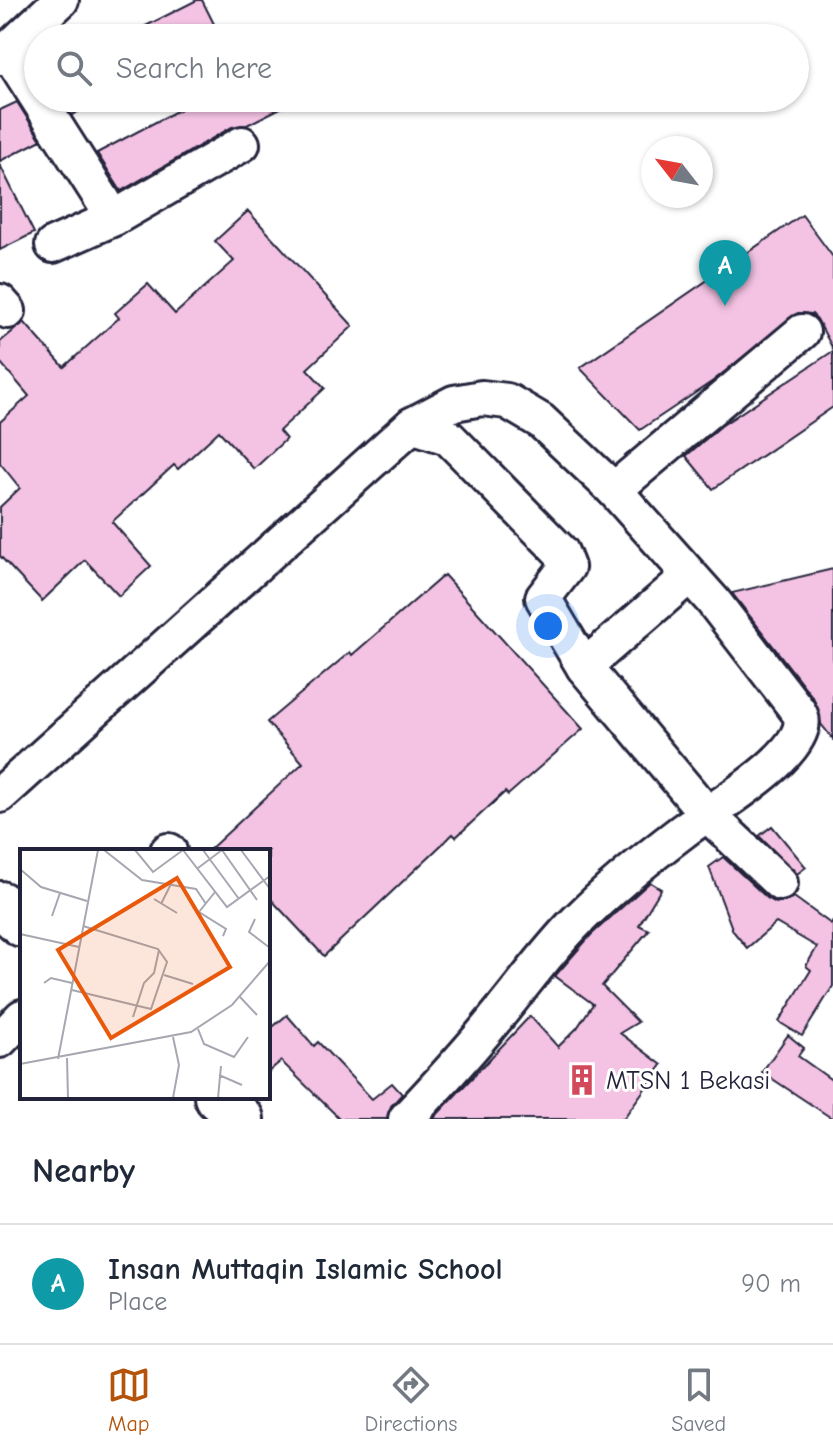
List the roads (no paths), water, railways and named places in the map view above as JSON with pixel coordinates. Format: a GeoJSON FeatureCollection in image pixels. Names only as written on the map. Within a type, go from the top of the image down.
{"type":"FeatureCollection","features":[{"type":"Feature","properties":{"kind":"main road"},"geometry":{"type":"LineString","coordinates":[[0,904],[20,922]]}},
{"type":"Feature","properties":{"kind":"main road"},"geometry":{"type":"LineString","coordinates":[[219,1099],[241,1119]]}},
{"type":"Feature","properties":{"kind":"street"},"geometry":{"type":"LineString","coordinates":[[35,24],[61,0]]}},
{"type":"Feature","properties":{"kind":"street"},"geometry":{"type":"LineString","coordinates":[[24,34],[3,53],[24,84]]}},
{"type":"Feature","properties":{"kind":"street"},"geometry":{"type":"LineString","coordinates":[[43,112],[114,218]]}},
{"type":"Feature","properties":{"kind":"street"},"geometry":{"type":"LineString","coordinates":[[53,245],[114,218],[242,144]]}},
{"type":"Feature","properties":{"kind":"street"},"geometry":{"type":"LineString","coordinates":[[614,490],[802,332]]}},
{"type":"Feature","properties":{"kind":"street"},"geometry":{"type":"LineString","coordinates":[[0,795],[412,425],[454,403],[482,398],[507,401],[541,421],[614,490],[713,601],[802,716],[790,746],[762,778],[706,813],[630,872],[575,923],[467,1054],[406,1119]]}},
{"type":"Feature","properties":{"kind":"street"},"geometry":{"type":"LineString","coordinates":[[412,425],[448,437],[561,552],[567,567],[543,598],[584,667],[706,813],[780,883]]}},
{"type":"Feature","properties":{"kind":"street"},"geometry":{"type":"LineString","coordinates":[[584,667],[689,576]]}},
{"type":"Feature","properties":{"kind":"street"},"geometry":{"type":"LineString","coordinates":[[0,1040],[20,1019]]}},
{"type":"Feature","properties":{"kind":"place","name":"Insan Muttaqin Islamic School"},"geometry":{"type":"Point","coordinates":[725,306]}},
{"type":"Feature","properties":{"kind":"place","name":"MTSN 1 Bekasi"},"geometry":{"type":"Point","coordinates":[582,1080]}}]}
